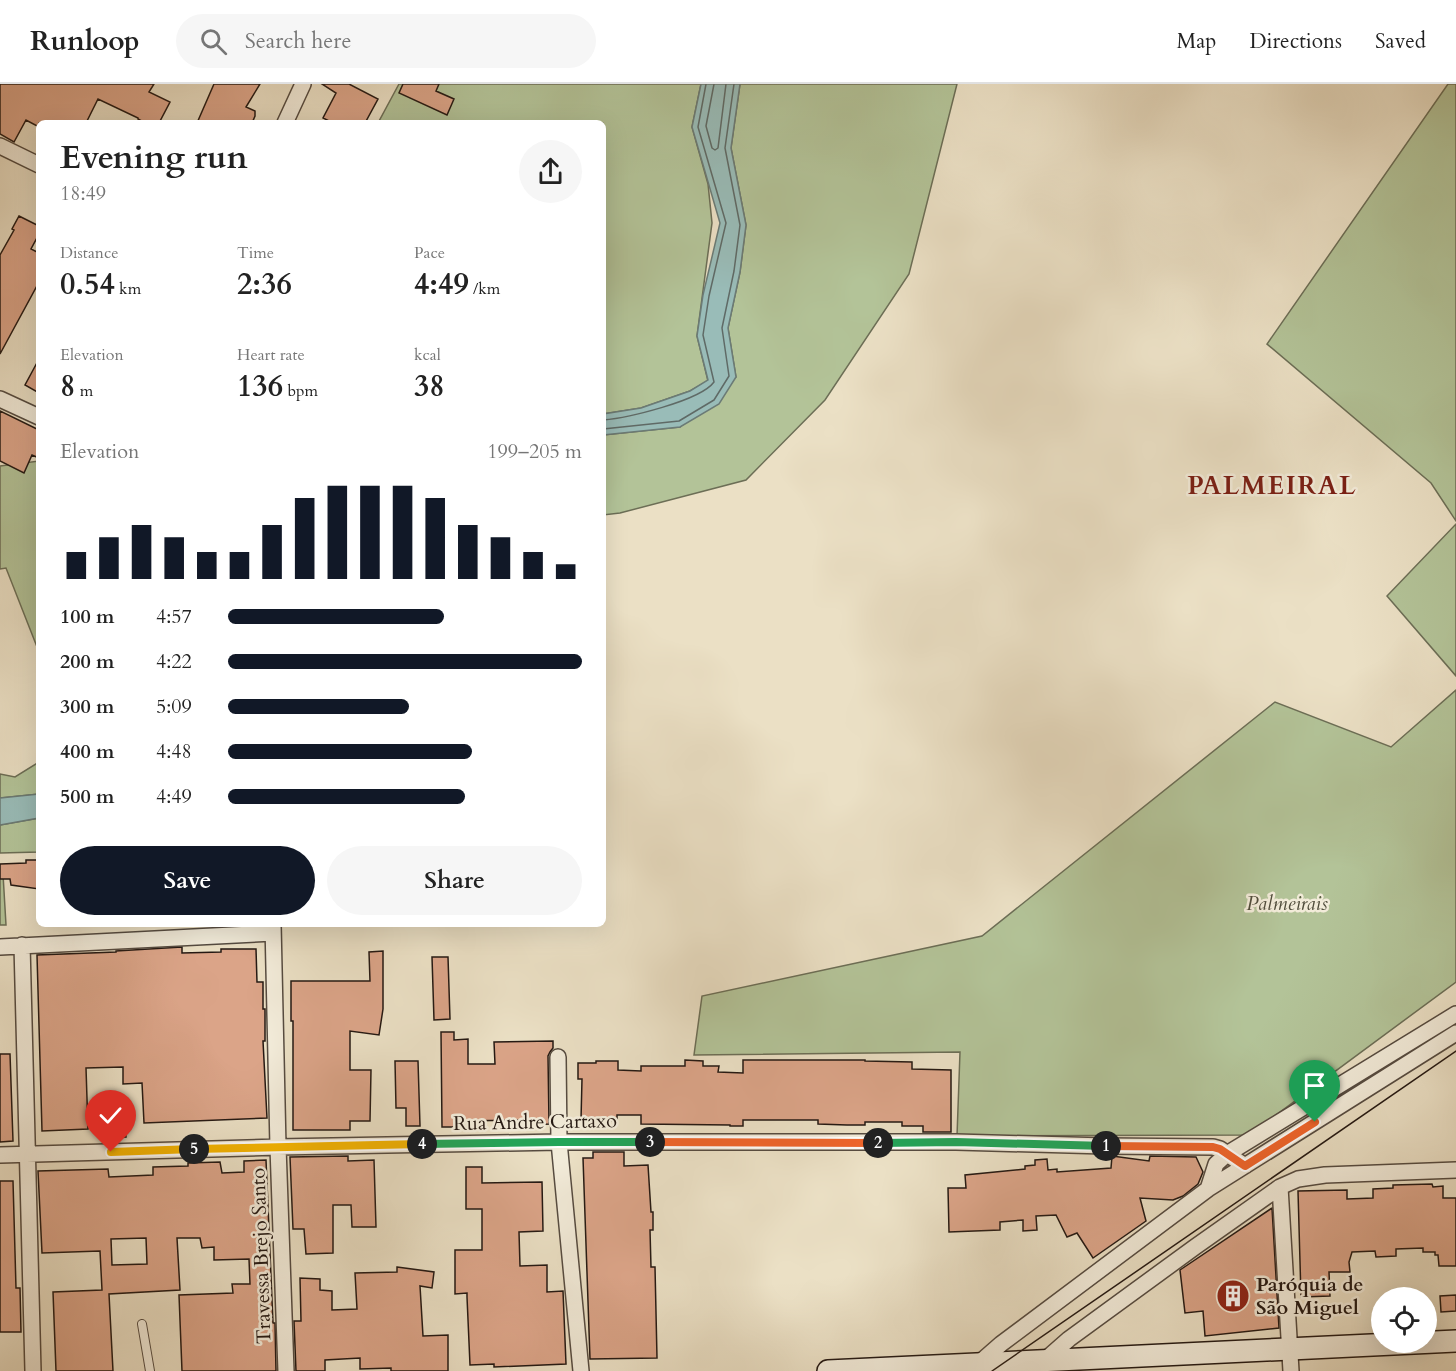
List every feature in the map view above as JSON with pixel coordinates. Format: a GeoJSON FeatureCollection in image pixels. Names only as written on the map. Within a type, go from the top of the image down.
{"type":"FeatureCollection","features":[{"type":"Feature","properties":{"kind":"main road"},"geometry":{"type":"LineString","coordinates":[[828,1371],[1025,1364],[1289,1348],[1456,1341]]}},
{"type":"Feature","properties":{"kind":"street"},"geometry":{"type":"LineString","coordinates":[[286,120],[303,84]]}},
{"type":"Feature","properties":{"kind":"street"},"geometry":{"type":"LineString","coordinates":[[0,146],[36,164]]}},
{"type":"Feature","properties":{"kind":"street"},"geometry":{"type":"LineString","coordinates":[[0,399],[36,416]]}},
{"type":"Feature","properties":{"kind":"street"},"geometry":{"type":"LineString","coordinates":[[0,947],[273,929]]}},
{"type":"Feature","properties":{"kind":"street","name":"Travessa Brejo Santo"},"geometry":{"type":"LineString","coordinates":[[273,929],[286,1371]]}},
{"type":"Feature","properties":{"kind":"street"},"geometry":{"type":"LineString","coordinates":[[22,945],[33,1371]]}},
{"type":"Feature","properties":{"kind":"street"},"geometry":{"type":"LineString","coordinates":[[1208,1189],[1216,1164],[1227,1154],[1456,1014]]}},
{"type":"Feature","properties":{"kind":"street"},"geometry":{"type":"LineString","coordinates":[[977,1365],[1001,1344],[1208,1189],[1456,1033]]}},
{"type":"Feature","properties":{"kind":"street"},"geometry":{"type":"LineString","coordinates":[[558,1057],[559,1142],[581,1371]]}},
{"type":"Feature","properties":{"kind":"street","name":"Rua Andre Cartaxo"},"geometry":{"type":"LineString","coordinates":[[0,1155],[559,1142],[956,1142],[1213,1147],[1220,1149],[1245,1166]]}},
{"type":"Feature","properties":{"kind":"street"},"geometry":{"type":"LineString","coordinates":[[1025,1364],[1069,1339],[1280,1187],[1298,1179],[1315,1176],[1456,1170]]}},
{"type":"Feature","properties":{"kind":"street"},"geometry":{"type":"LineString","coordinates":[[1280,1187],[1291,1371]]}},
{"type":"Feature","properties":{"kind":"lane"},"geometry":{"type":"LineString","coordinates":[[142,1324],[150,1371]]}},
{"type":"Feature","properties":{"kind":"green space"},"geometry":{"type":"Polygon","coordinates":[[[399,84],[701,84],[692,127],[708,184],[712,223],[697,336],[708,381],[690,391],[641,408],[606,414],[606,120],[380,120],[399,84]]]}},
{"type":"Feature","properties":{"kind":"green space"},"geometry":{"type":"Polygon","coordinates":[[[740,84],[957,84],[909,274],[825,400],[746,480],[606,515],[606,435],[680,427],[736,377],[728,328],[740,272],[746,225],[731,148],[740,84]]]}},
{"type":"Feature","properties":{"kind":"green space"},"geometry":{"type":"Polygon","coordinates":[[[1448,84],[1456,84],[1456,521],[1431,483],[1267,344],[1448,84]]]}},
{"type":"Feature","properties":{"kind":"green space"},"geometry":{"type":"Polygon","coordinates":[[[36,461],[36,644],[6,568],[0,569],[0,466],[36,461]]]}},
{"type":"Feature","properties":{"kind":"green space"},"geometry":{"type":"Polygon","coordinates":[[[1456,524],[1456,676],[1387,596],[1456,524]]]}},
{"type":"Feature","properties":{"kind":"green space","name":"Palmeirais"},"geometry":{"type":"Polygon","coordinates":[[[1456,690],[1456,982],[1249,1135],[957,1136],[960,1052],[694,1055],[702,996],[982,936],[1275,702],[1391,747],[1456,690]]]}},
{"type":"Feature","properties":{"kind":"green space"},"geometry":{"type":"Polygon","coordinates":[[[36,764],[36,794],[0,798],[0,774],[15,777],[36,764]]]}},
{"type":"Feature","properties":{"kind":"green space"},"geometry":{"type":"Polygon","coordinates":[[[36,819],[36,852],[0,853],[0,825],[36,819]]]}},
{"type":"Feature","properties":{"kind":"green space"},"geometry":{"type":"Polygon","coordinates":[[[0,874],[3,874],[6,925],[0,925],[0,874]]]}},
{"type":"Feature","properties":{"kind":"water"},"geometry":{"type":"Polygon","coordinates":[[[701,84],[740,84],[731,148],[746,225],[740,272],[728,328],[736,377],[719,404],[680,427],[606,435],[606,414],[641,408],[690,391],[708,380],[697,336],[703,295],[720,223],[692,127],[701,84]]]}},
{"type":"Feature","properties":{"kind":"water"},"geometry":{"type":"Polygon","coordinates":[[[36,794],[36,819],[0,825],[0,798],[36,794]]]}},
{"type":"Feature","properties":{"kind":"building"},"geometry":{"type":"Polygon","coordinates":[[[0,84],[154,84],[149,92],[170,102],[161,120],[140,120],[98,99],[88,120],[36,120],[36,125],[26,120],[14,142],[0,134],[0,84]]]}},
{"type":"Feature","properties":{"kind":"building"},"geometry":{"type":"Polygon","coordinates":[[[214,84],[260,84],[246,107],[255,111],[253,120],[198,120],[214,84]]]}},
{"type":"Feature","properties":{"kind":"building"},"geometry":{"type":"Polygon","coordinates":[[[322,84],[349,84],[378,99],[367,120],[327,120],[323,118],[336,93],[322,84]]]}},
{"type":"Feature","properties":{"kind":"building"},"geometry":{"type":"Polygon","coordinates":[[[403,84],[439,84],[436,91],[454,99],[447,115],[399,93],[403,84]]]}},
{"type":"Feature","properties":{"kind":"building"},"geometry":{"type":"Polygon","coordinates":[[[19,216],[36,224],[36,240],[31,249],[36,252],[36,288],[0,354],[0,255],[14,230],[12,229],[19,216]]]}},
{"type":"Feature","properties":{"kind":"building"},"geometry":{"type":"Polygon","coordinates":[[[36,365],[36,391],[25,385],[36,365]]]}},
{"type":"Feature","properties":{"kind":"building"},"geometry":{"type":"Polygon","coordinates":[[[0,411],[36,429],[36,457],[32,455],[24,473],[0,461],[0,411]]]}},
{"type":"Feature","properties":{"kind":"building"},"geometry":{"type":"Polygon","coordinates":[[[26,860],[36,860],[36,889],[11,885],[10,879],[0,879],[0,864],[26,863],[26,860]]]}},
{"type":"Feature","properties":{"kind":"building"},"geometry":{"type":"Polygon","coordinates":[[[182,947],[182,953],[221,952],[221,949],[256,949],[257,982],[263,982],[263,1009],[265,1009],[265,1041],[263,1041],[267,1118],[144,1123],[142,1083],[123,1084],[123,1067],[86,1068],[88,1129],[42,1131],[37,955],[182,947]]]}},
{"type":"Feature","properties":{"kind":"building"},"geometry":{"type":"Polygon","coordinates":[[[383,951],[383,1009],[379,1035],[350,1031],[350,1070],[371,1070],[370,1121],[350,1121],[350,1130],[293,1130],[291,981],[370,981],[369,952],[383,951]]]}},
{"type":"Feature","properties":{"kind":"building"},"geometry":{"type":"Polygon","coordinates":[[[432,957],[448,957],[450,1019],[434,1020],[432,957]]]}},
{"type":"Feature","properties":{"kind":"building"},"geometry":{"type":"Polygon","coordinates":[[[441,1032],[454,1032],[454,1040],[468,1039],[468,1064],[495,1064],[494,1042],[553,1041],[553,1048],[548,1056],[549,1124],[527,1125],[527,1120],[456,1121],[456,1127],[442,1127],[441,1032]]]}},
{"type":"Feature","properties":{"kind":"building"},"geometry":{"type":"Polygon","coordinates":[[[0,1054],[10,1054],[13,1141],[0,1142],[0,1054]]]}},
{"type":"Feature","properties":{"kind":"building"},"geometry":{"type":"Polygon","coordinates":[[[685,1060],[703,1061],[703,1066],[719,1066],[718,1072],[743,1073],[743,1060],[912,1062],[912,1069],[951,1070],[951,1132],[923,1132],[923,1126],[902,1126],[902,1122],[865,1122],[865,1125],[847,1125],[818,1124],[818,1120],[743,1120],[743,1126],[641,1124],[641,1115],[617,1115],[617,1121],[581,1120],[582,1079],[578,1079],[578,1063],[618,1061],[618,1070],[641,1071],[641,1066],[685,1066],[685,1060]]]}},
{"type":"Feature","properties":{"kind":"building"},"geometry":{"type":"Polygon","coordinates":[[[395,1061],[418,1061],[420,1126],[406,1126],[406,1108],[396,1108],[395,1061]]]}},
{"type":"Feature","properties":{"kind":"building"},"geometry":{"type":"Polygon","coordinates":[[[104,1125],[125,1125],[126,1137],[105,1138],[104,1125]]]}},
{"type":"Feature","properties":{"kind":"building"},"geometry":{"type":"Polygon","coordinates":[[[593,1152],[624,1152],[624,1166],[648,1165],[651,1212],[653,1212],[653,1230],[650,1230],[651,1267],[655,1267],[657,1358],[590,1359],[583,1158],[593,1158],[593,1152]]]}},
{"type":"Feature","properties":{"kind":"building"},"geometry":{"type":"Polygon","coordinates":[[[348,1156],[348,1161],[374,1160],[376,1227],[352,1227],[351,1205],[333,1205],[333,1253],[306,1254],[304,1229],[293,1229],[290,1157],[348,1156]]]}},
{"type":"Feature","properties":{"kind":"building"},"geometry":{"type":"Polygon","coordinates":[[[1112,1156],[1149,1161],[1150,1156],[1196,1157],[1203,1172],[1198,1184],[1183,1196],[1173,1200],[1140,1198],[1146,1221],[1093,1258],[1077,1233],[1067,1237],[1056,1215],[1036,1216],[1037,1230],[1023,1231],[1023,1220],[1000,1222],[1000,1230],[949,1232],[948,1188],[966,1188],[965,1175],[1025,1169],[1025,1166],[1035,1165],[1035,1160],[1047,1159],[1048,1170],[1057,1169],[1057,1172],[1111,1168],[1112,1156]]]}},
{"type":"Feature","properties":{"kind":"building"},"geometry":{"type":"Polygon","coordinates":[[[266,1160],[276,1371],[182,1371],[179,1295],[233,1293],[232,1284],[250,1284],[249,1259],[214,1260],[214,1247],[202,1248],[200,1238],[177,1238],[180,1290],[109,1294],[113,1371],[56,1371],[53,1292],[102,1290],[100,1251],[42,1253],[38,1171],[108,1169],[109,1177],[153,1175],[153,1167],[220,1162],[222,1173],[244,1172],[244,1161],[266,1160]],[[146,1238],[111,1239],[112,1265],[147,1264],[146,1238]]]}},
{"type":"Feature","properties":{"kind":"building"},"geometry":{"type":"Polygon","coordinates":[[[466,1167],[482,1167],[482,1183],[542,1182],[543,1231],[519,1232],[520,1266],[547,1265],[547,1292],[563,1291],[566,1364],[494,1367],[494,1364],[470,1365],[467,1293],[455,1294],[455,1250],[482,1250],[482,1209],[466,1209],[466,1167]]]}},
{"type":"Feature","properties":{"kind":"building"},"geometry":{"type":"Polygon","coordinates":[[[0,1181],[13,1181],[16,1288],[20,1288],[21,1332],[0,1332],[0,1181]]]}},
{"type":"Feature","properties":{"kind":"building"},"geometry":{"type":"Polygon","coordinates":[[[1432,1184],[1433,1187],[1443,1186],[1443,1198],[1456,1198],[1456,1266],[1439,1266],[1438,1255],[1435,1255],[1435,1252],[1423,1252],[1423,1248],[1396,1249],[1396,1256],[1376,1257],[1375,1251],[1352,1252],[1349,1262],[1350,1272],[1329,1272],[1330,1296],[1301,1297],[1298,1191],[1347,1190],[1347,1199],[1373,1198],[1373,1189],[1393,1188],[1393,1185],[1432,1184]]]}},
{"type":"Feature","properties":{"kind":"building"},"geometry":{"type":"Polygon","coordinates":[[[1272,1208],[1279,1328],[1205,1336],[1203,1311],[1185,1313],[1180,1270],[1272,1208]]]}},
{"type":"Feature","properties":{"kind":"building"},"geometry":{"type":"Polygon","coordinates":[[[397,1267],[434,1272],[432,1288],[420,1286],[423,1336],[448,1335],[448,1371],[360,1369],[360,1358],[325,1360],[325,1371],[296,1371],[294,1321],[301,1321],[300,1278],[320,1279],[320,1290],[332,1291],[332,1310],[357,1309],[355,1273],[397,1272],[397,1267]]]}},
{"type":"Feature","properties":{"kind":"building"},"geometry":{"type":"Polygon","coordinates":[[[1456,1295],[1456,1311],[1441,1312],[1440,1296],[1456,1295]]]}},
{"type":"Feature","properties":{"kind":"tram line"},"geometry":{"type":"LineString","coordinates":[[992,1371],[1456,1051]]}},
{"type":"Feature","properties":{"kind":"place","name":"Paróquia de São Miguel"},"geometry":{"type":"Point","coordinates":[1233,1296]}},
{"type":"Feature","properties":{"kind":"district","name":"PALMEIRAL"},"geometry":{"type":"Point","coordinates":[1272,485]}},
{"type":"Feature","properties":{"kind":"route"},"geometry":{"type":"LineString","coordinates":[[111,1152],[559,1142],[956,1142],[1213,1147],[1220,1149],[1245,1166],[1315,1122]]}}]}
